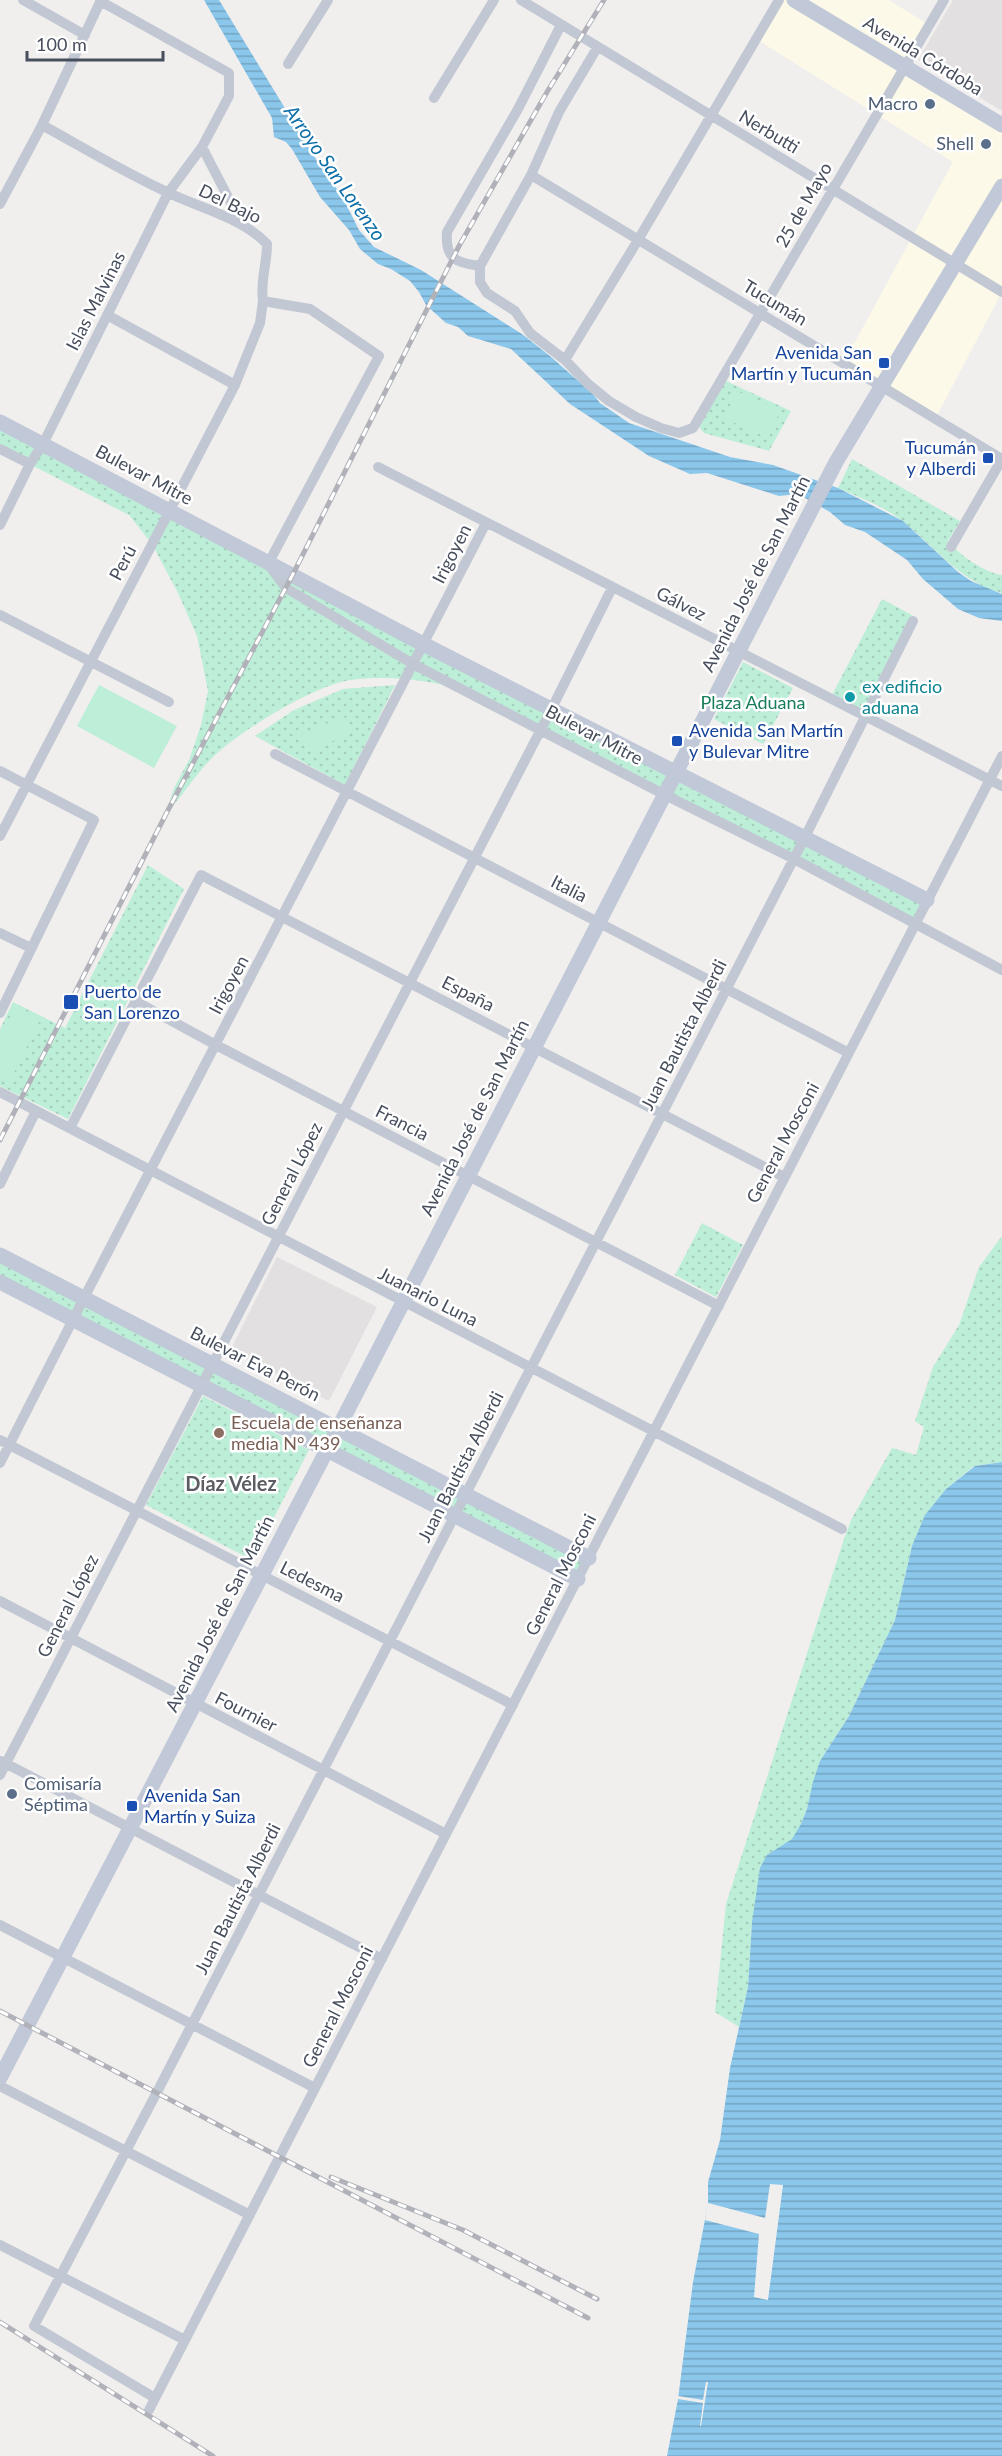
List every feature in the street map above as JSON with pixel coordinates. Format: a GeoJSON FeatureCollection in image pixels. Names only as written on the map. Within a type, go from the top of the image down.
{"type":"FeatureCollection","features":[{"type":"Feature","properties":{"kind":"main road","name":"Avenida Córdoba"},"geometry":{"type":"LineString","coordinates":[[794,0],[1002,126]]}},
{"type":"Feature","properties":{"kind":"main road","name":"Avenida José de San Martín"},"geometry":{"type":"LineString","coordinates":[[0,2078],[327,1450],[836,462],[1002,186]]}},
{"type":"Feature","properties":{"kind":"main road","name":"Bulevar Mitre"},"geometry":{"type":"LineString","coordinates":[[0,422],[423,644],[804,840],[927,900]]}},
{"type":"Feature","properties":{"kind":"main road","name":"Bulevar Eva Perón"},"geometry":{"type":"LineString","coordinates":[[0,1255],[589,1558]]}},
{"type":"Feature","properties":{"kind":"main road"},"geometry":{"type":"LineString","coordinates":[[0,1282],[578,1579]]}},
{"type":"Feature","properties":{"kind":"street"},"geometry":{"type":"LineString","coordinates":[[23,0],[85,35]]}},
{"type":"Feature","properties":{"kind":"street"},"geometry":{"type":"LineString","coordinates":[[288,64],[328,0]]}},
{"type":"Feature","properties":{"kind":"street"},"geometry":{"type":"LineString","coordinates":[[434,98],[494,0]]}},
{"type":"Feature","properties":{"kind":"street","name":"Nerbutti"},"geometry":{"type":"LineString","coordinates":[[520,0],[1002,292]]}},
{"type":"Feature","properties":{"kind":"street"},"geometry":{"type":"LineString","coordinates":[[597,48],[560,112],[531,175],[480,266],[480,282],[487,293],[515,311],[530,333],[565,360],[779,0]]}},
{"type":"Feature","properties":{"kind":"street","name":"25 de Mayo"},"geometry":{"type":"LineString","coordinates":[[565,360],[595,389],[636,417],[679,433],[693,428],[944,0]]}},
{"type":"Feature","properties":{"kind":"street"},"geometry":{"type":"LineString","coordinates":[[0,204],[42,125],[100,1]]}},
{"type":"Feature","properties":{"kind":"street","name":"Islas Malvinas"},"geometry":{"type":"LineString","coordinates":[[0,525],[168,193],[202,147],[229,96],[229,74],[100,1]]}},
{"type":"Feature","properties":{"kind":"street"},"geometry":{"type":"LineString","coordinates":[[480,266],[459,261],[449,254],[446,245],[447,232],[518,109],[561,25]]}},
{"type":"Feature","properties":{"kind":"street","name":"Del Bajo"},"geometry":{"type":"LineString","coordinates":[[42,125],[168,193],[242,224],[257,234],[267,244],[267,260],[260,284],[262,301]]}},
{"type":"Feature","properties":{"kind":"street"},"geometry":{"type":"LineString","coordinates":[[202,147],[242,224]]}},
{"type":"Feature","properties":{"kind":"street","name":"Tucumán"},"geometry":{"type":"LineString","coordinates":[[531,175],[1002,459]]}},
{"type":"Feature","properties":{"kind":"street"},"geometry":{"type":"LineString","coordinates":[[262,301],[310,309],[379,356],[268,564]]}},
{"type":"Feature","properties":{"kind":"street","name":"Perú"},"geometry":{"type":"LineString","coordinates":[[0,836],[235,385],[260,323],[262,301]]}},
{"type":"Feature","properties":{"kind":"street"},"geometry":{"type":"LineString","coordinates":[[107,315],[235,385]]}},
{"type":"Feature","properties":{"kind":"street"},"geometry":{"type":"LineString","coordinates":[[0,449],[30,464]]}},
{"type":"Feature","properties":{"kind":"street"},"geometry":{"type":"LineString","coordinates":[[951,547],[1002,459]]}},
{"type":"Feature","properties":{"kind":"street","name":"Gálvez"},"geometry":{"type":"LineString","coordinates":[[378,467],[1002,786]]}},
{"type":"Feature","properties":{"kind":"street","name":"Irigoyen"},"geometry":{"type":"LineString","coordinates":[[0,1463],[5,1442],[151,1170],[486,523]]}},
{"type":"Feature","properties":{"kind":"street","name":"Bulevar Mitre"},"geometry":{"type":"LineString","coordinates":[[268,564],[286,588],[413,664],[665,795],[794,859],[1002,970]]}},
{"type":"Feature","properties":{"kind":"street","name":"General López"},"geometry":{"type":"LineString","coordinates":[[0,1775],[3,1762],[71,1638],[612,588]]}},
{"type":"Feature","properties":{"kind":"street"},"geometry":{"type":"LineString","coordinates":[[0,615],[169,702]]}},
{"type":"Feature","properties":{"kind":"street","name":"Juan Bautista Alberdi"},"geometry":{"type":"LineString","coordinates":[[155,2398],[34,2326],[804,840],[913,621]]}},
{"type":"Feature","properties":{"kind":"street","name":"Italia"},"geometry":{"type":"LineString","coordinates":[[275,754],[849,1053]]}},
{"type":"Feature","properties":{"kind":"street","name":"General Mosconi"},"geometry":{"type":"LineString","coordinates":[[149,2410],[1002,756]]}},
{"type":"Feature","properties":{"kind":"street"},"geometry":{"type":"LineString","coordinates":[[0,771],[94,820],[0,1012]]}},
{"type":"Feature","properties":{"kind":"street","name":"España"},"geometry":{"type":"LineString","coordinates":[[135,1000],[201,875],[784,1177]]}},
{"type":"Feature","properties":{"kind":"street"},"geometry":{"type":"LineString","coordinates":[[0,933],[31,948]]}},
{"type":"Feature","properties":{"kind":"street"},"geometry":{"type":"LineString","coordinates":[[70,1128],[135,1000]]}},
{"type":"Feature","properties":{"kind":"street","name":"Francia"},"geometry":{"type":"LineString","coordinates":[[135,1000],[216,1045],[719,1306]]}},
{"type":"Feature","properties":{"kind":"street","name":"Juanario Luna"},"geometry":{"type":"LineString","coordinates":[[0,1092],[842,1529]]}},
{"type":"Feature","properties":{"kind":"street"},"geometry":{"type":"LineString","coordinates":[[0,1185],[36,1111]]}},
{"type":"Feature","properties":{"kind":"street","name":"Ledesma"},"geometry":{"type":"LineString","coordinates":[[5,1442],[513,1705]]}},
{"type":"Feature","properties":{"kind":"street","name":"Fournier"},"geometry":{"type":"LineString","coordinates":[[0,1601],[446,1834]]}},
{"type":"Feature","properties":{"kind":"street"},"geometry":{"type":"LineString","coordinates":[[3,1762],[382,1959]]}},
{"type":"Feature","properties":{"kind":"street"},"geometry":{"type":"LineString","coordinates":[[0,1926],[315,2088]]}},
{"type":"Feature","properties":{"kind":"street"},"geometry":{"type":"LineString","coordinates":[[0,2086],[250,2214]]}},
{"type":"Feature","properties":{"kind":"street"},"geometry":{"type":"LineString","coordinates":[[0,2245],[185,2340]]}},
{"type":"Feature","properties":{"kind":"shaded area"},"geometry":{"type":"Polygon","coordinates":[[[779,0],[889,0],[929,25],[904,67],[1002,126],[1002,292],[935,419],[843,364],[953,162],[756,39],[779,0]]]}},
{"type":"Feature","properties":{"kind":"shaded area"},"geometry":{"type":"Polygon","coordinates":[[[953,0],[1002,0],[1002,111],[918,60],[953,0]]]}},
{"type":"Feature","properties":{"kind":"shaded area"},"geometry":{"type":"Polygon","coordinates":[[[277,1257],[377,1307],[329,1401],[230,1351],[277,1257]]]}},
{"type":"Feature","properties":{"kind":"green space"},"geometry":{"type":"Polygon","coordinates":[[[726,381],[791,411],[769,451],[704,433],[699,427],[726,381]]]}},
{"type":"Feature","properties":{"kind":"green space"},"geometry":{"type":"Polygon","coordinates":[[[737,391],[780,411],[768,438],[724,418],[737,391]]]}},
{"type":"Feature","properties":{"kind":"green space"},"geometry":{"type":"Polygon","coordinates":[[[0,422],[927,900],[914,924],[464,690],[408,679],[351,680],[318,690],[278,711],[225,746],[213,757],[166,814],[174,788],[189,760],[201,725],[208,691],[197,636],[177,591],[152,544],[129,515],[0,449],[0,422]]]}},
{"type":"Feature","properties":{"kind":"green space"},"geometry":{"type":"Polygon","coordinates":[[[852,459],[960,521],[948,541],[972,562],[988,571],[1002,575],[1002,593],[972,580],[894,515],[838,488],[852,459]]]}},
{"type":"Feature","properties":{"kind":"green space"},"geometry":{"type":"Polygon","coordinates":[[[882,599],[912,615],[863,710],[832,695],[882,599]]]}},
{"type":"Feature","properties":{"kind":"green space","name":"Plaza Aduana"},"geometry":{"type":"Polygon","coordinates":[[[743,662],[793,688],[763,744],[714,719],[743,662]]]}},
{"type":"Feature","properties":{"kind":"green space"},"geometry":{"type":"Polygon","coordinates":[[[99,685],[177,726],[154,768],[77,726],[99,685]]]}},
{"type":"Feature","properties":{"kind":"green space"},"geometry":{"type":"Polygon","coordinates":[[[395,685],[345,785],[255,736],[294,710],[343,689],[395,685]]]}},
{"type":"Feature","properties":{"kind":"green space"},"geometry":{"type":"Polygon","coordinates":[[[344,716],[354,732],[310,751],[301,735],[344,716]]]}},
{"type":"Feature","properties":{"kind":"green space"},"geometry":{"type":"Polygon","coordinates":[[[148,865],[184,889],[68,1119],[0,1086],[0,1029],[13,1002],[65,1028],[148,865]]]}},
{"type":"Feature","properties":{"kind":"green space"},"geometry":{"type":"Polygon","coordinates":[[[15,1006],[41,1018],[10,1081],[0,1076],[0,1037],[15,1006]]]}},
{"type":"Feature","properties":{"kind":"green space"},"geometry":{"type":"Polygon","coordinates":[[[702,1223],[743,1245],[716,1297],[675,1275],[702,1223]]]}},
{"type":"Feature","properties":{"kind":"green space"},"geometry":{"type":"Polygon","coordinates":[[[1002,1236],[1002,1462],[974,1466],[946,1489],[925,1516],[912,1546],[895,1620],[849,1716],[820,1761],[801,1824],[752,1922],[748,1987],[739,2027],[715,2012],[726,1904],[844,1539],[852,1518],[892,1448],[916,1455],[924,1427],[915,1421],[933,1367],[959,1325],[979,1267],[1002,1236]]]}},
{"type":"Feature","properties":{"kind":"green space"},"geometry":{"type":"Polygon","coordinates":[[[0,1255],[589,1558],[578,1579],[0,1282],[0,1255]]]}},
{"type":"Feature","properties":{"kind":"green space"},"geometry":{"type":"Polygon","coordinates":[[[203,1396],[309,1450],[252,1560],[146,1505],[203,1396]]]}},
{"type":"Feature","properties":{"kind":"water","name":"Arroyo San Lorenzo"},"geometry":{"type":"Polygon","coordinates":[[[204,0],[219,0],[319,164],[342,196],[359,230],[374,247],[421,270],[522,334],[593,394],[600,403],[629,423],[730,457],[773,465],[838,488],[903,521],[958,572],[971,581],[1002,594],[1002,621],[979,618],[958,609],[923,579],[907,560],[865,532],[845,525],[830,512],[798,494],[779,496],[707,473],[690,474],[649,456],[570,404],[511,349],[468,336],[458,327],[446,323],[426,305],[410,281],[378,264],[360,249],[349,230],[320,197],[292,149],[286,142],[274,137],[272,118],[204,0]]]}},
{"type":"Feature","properties":{"kind":"water"},"geometry":{"type":"Polygon","coordinates":[[[1002,1462],[1002,2456],[667,2456],[678,2399],[693,2282],[708,2204],[708,2182],[720,2140],[730,2068],[748,1987],[752,1922],[760,1868],[767,1855],[792,1839],[801,1824],[820,1761],[849,1716],[895,1620],[912,1546],[925,1515],[946,1489],[975,1466],[1002,1462]]]}},
{"type":"Feature","properties":{"kind":"pier"},"geometry":{"type":"Polygon","coordinates":[[[770,2184],[783,2185],[768,2300],[754,2297],[759,2234],[705,2220],[708,2203],[765,2218],[770,2184]]]}},
{"type":"Feature","properties":{"kind":"pier"},"geometry":{"type":"Polygon","coordinates":[[[706,2382],[708,2382],[700,2426],[703,2403],[678,2399],[678,2396],[703,2400],[706,2382]]]}},
{"type":"Feature","properties":{"kind":"railway"},"geometry":{"type":"LineString","coordinates":[[0,1140],[166,814],[292,576],[459,246],[547,92],[604,0]]}},
{"type":"Feature","properties":{"kind":"railway"},"geometry":{"type":"LineString","coordinates":[[0,2011],[588,2318]]}},
{"type":"Feature","properties":{"kind":"railway"},"geometry":{"type":"LineString","coordinates":[[331,2177],[463,2230],[597,2299]]}},
{"type":"Feature","properties":{"kind":"railway"},"geometry":{"type":"LineString","coordinates":[[0,2322],[213,2456]]}},
{"type":"Feature","properties":{"kind":"place","name":"Macro"},"geometry":{"type":"Point","coordinates":[930,104]}},
{"type":"Feature","properties":{"kind":"place","name":"Shell"},"geometry":{"type":"Point","coordinates":[986,144]}},
{"type":"Feature","properties":{"kind":"place","name":"Avenida San Martín y Tucumán"},"geometry":{"type":"Point","coordinates":[884,363]}},
{"type":"Feature","properties":{"kind":"place","name":"Tucumán y Alberdi"},"geometry":{"type":"Point","coordinates":[988,458]}},
{"type":"Feature","properties":{"kind":"place","name":"ex edificio aduana"},"geometry":{"type":"Point","coordinates":[850,697]}},
{"type":"Feature","properties":{"kind":"place","name":"Avenida San Martín y Bulevar Mitre"},"geometry":{"type":"Point","coordinates":[677,741]}},
{"type":"Feature","properties":{"kind":"place","name":"Puerto de San Lorenzo"},"geometry":{"type":"Point","coordinates":[71,1002]}},
{"type":"Feature","properties":{"kind":"place","name":"Escuela de enseñanza media N° 439"},"geometry":{"type":"Point","coordinates":[219,1433]}},
{"type":"Feature","properties":{"kind":"place","name":"Comisaría Séptima"},"geometry":{"type":"Point","coordinates":[12,1794]}},
{"type":"Feature","properties":{"kind":"place","name":"Avenida San Martín y Suiza"},"geometry":{"type":"Point","coordinates":[132,1806]}},
{"type":"Feature","properties":{"kind":"district","name":"Díaz Vélez"},"geometry":{"type":"Point","coordinates":[231,1484]}}]}
